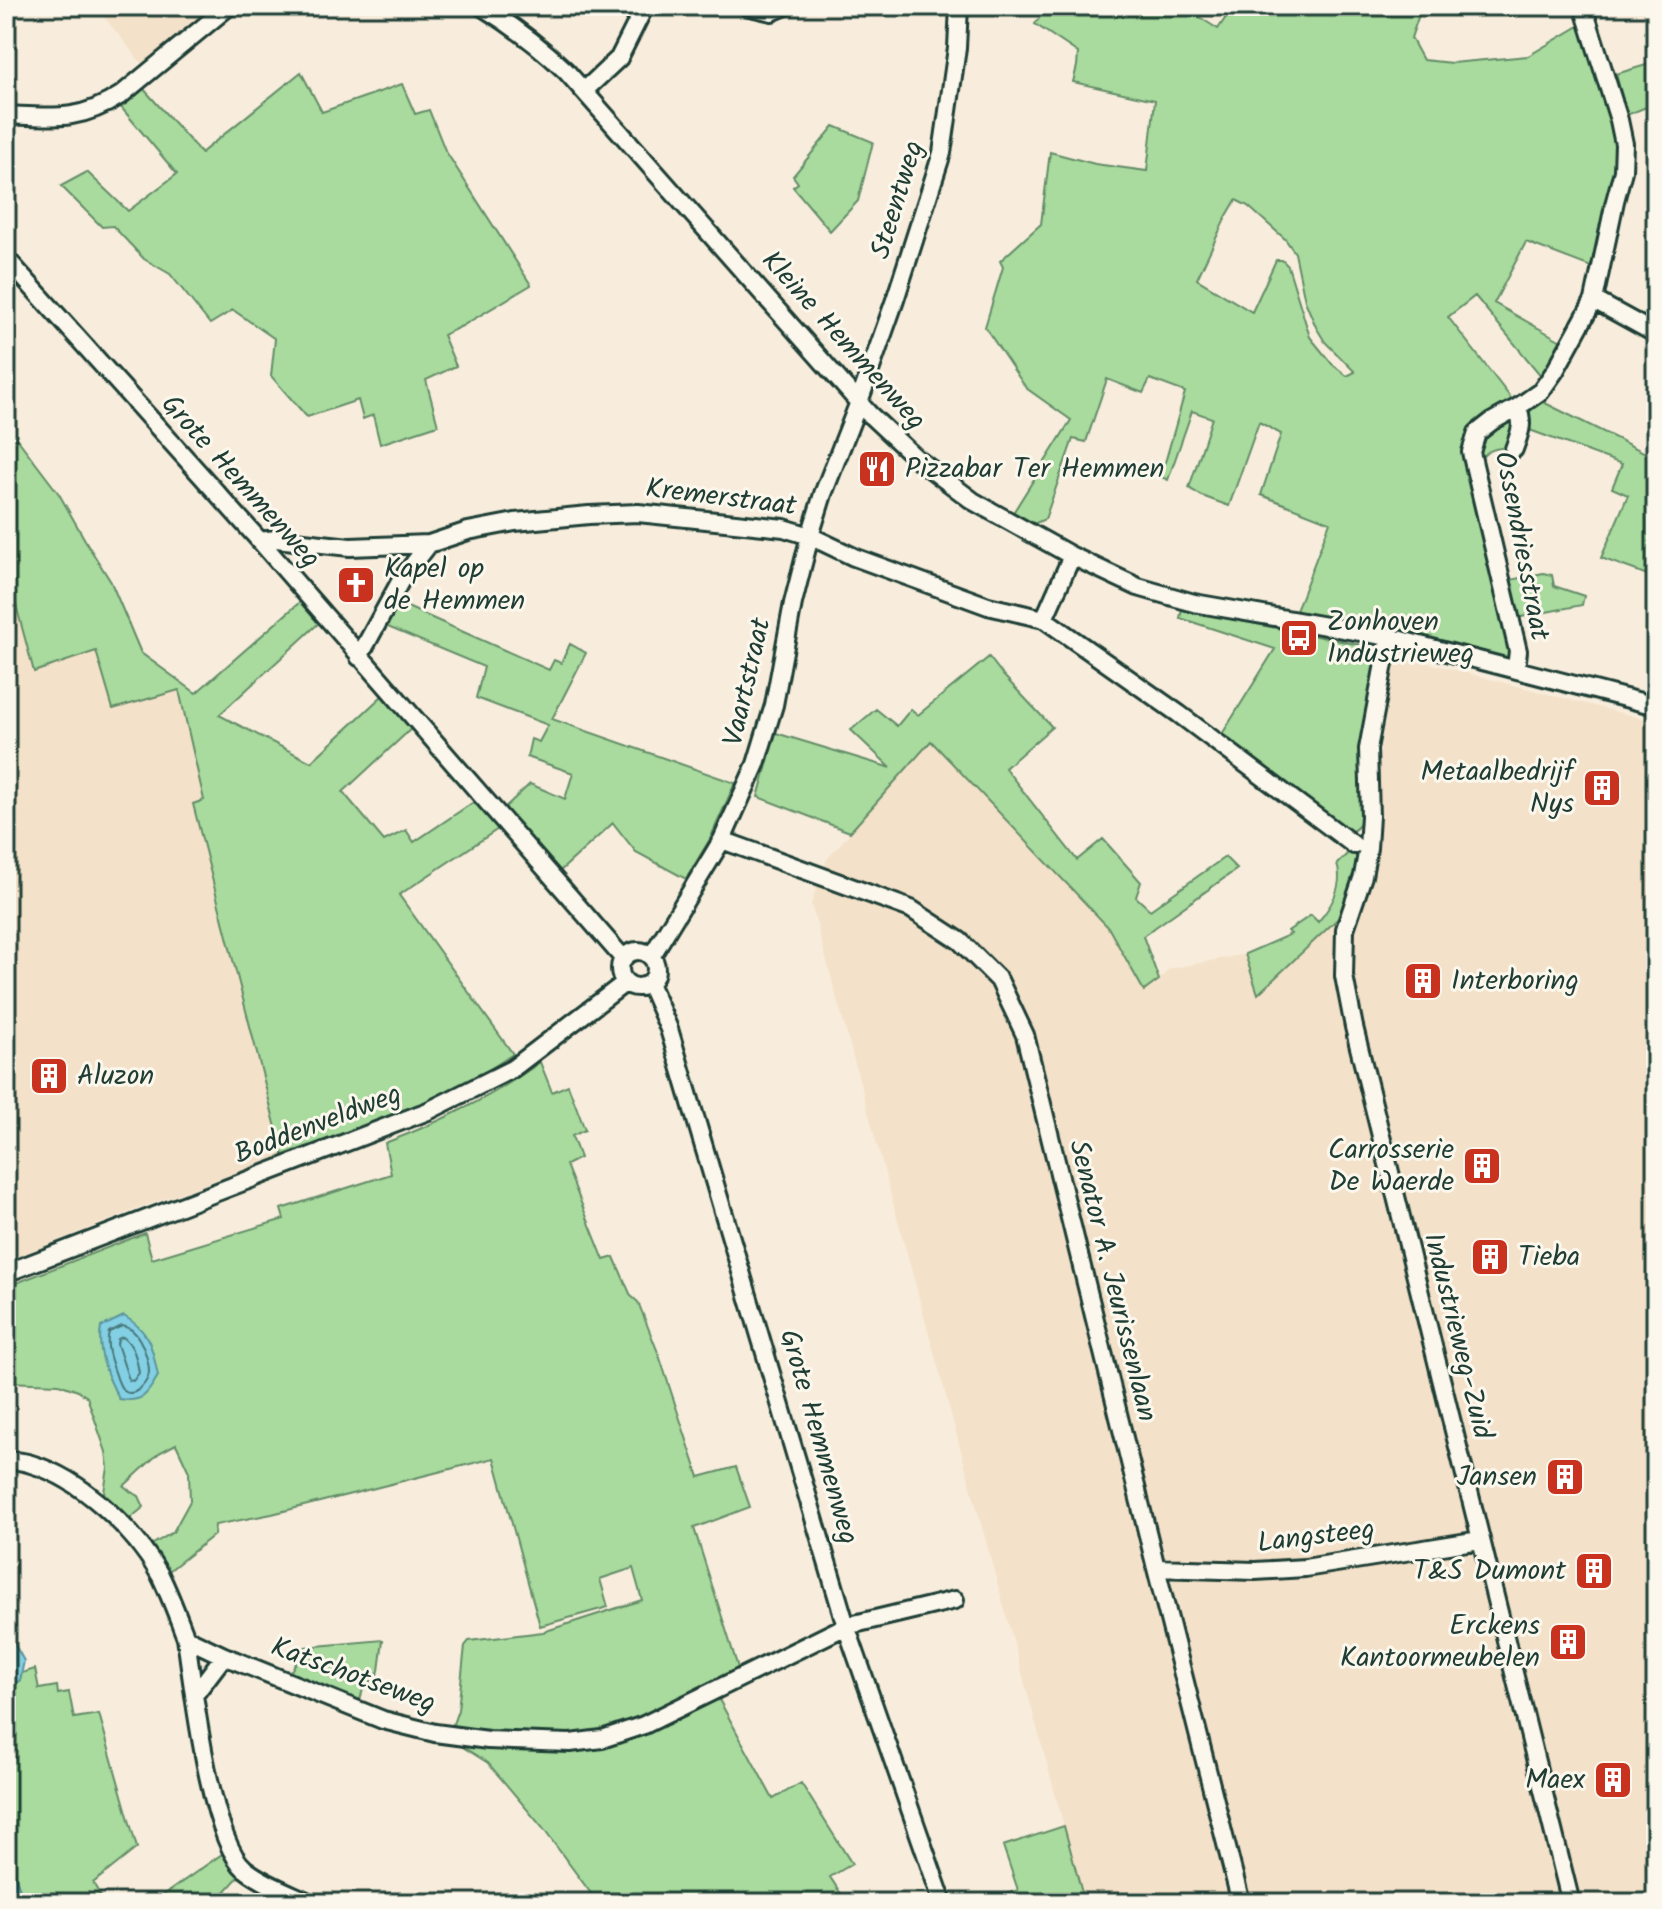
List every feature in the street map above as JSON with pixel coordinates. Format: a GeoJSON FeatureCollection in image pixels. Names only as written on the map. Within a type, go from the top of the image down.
{"type":"FeatureCollection","features":[{"type":"Feature","properties":{"kind":"street"},"geometry":{"type":"LineString","coordinates":[[6,115],[61,118],[104,106],[229,6]]}},
{"type":"Feature","properties":{"kind":"street","name":"Kleine Hemmenweg"},"geometry":{"type":"LineString","coordinates":[[481,6],[543,49],[584,91],[869,414],[916,458],[973,501],[1072,556],[1167,597],[1389,637],[1656,706]]}},
{"type":"Feature","properties":{"kind":"street"},"geometry":{"type":"LineString","coordinates":[[584,91],[619,58],[645,6]]}},
{"type":"Feature","properties":{"kind":"street"},"geometry":{"type":"LineString","coordinates":[[746,6],[772,12],[786,6]]}},
{"type":"Feature","properties":{"kind":"street","name":"Steentweg"},"geometry":{"type":"LineString","coordinates":[[859,402],[942,153],[957,48],[959,6]]}},
{"type":"Feature","properties":{"kind":"street","name":"Ossendriesstraat"},"geometry":{"type":"LineString","coordinates":[[1516,669],[1518,651],[1471,452],[1477,433],[1541,391],[1594,300],[1623,171],[1624,144],[1583,6]]}},
{"type":"Feature","properties":{"kind":"street","name":"Grote Hemmenweg"},"geometry":{"type":"LineString","coordinates":[[6,258],[260,541],[623,958]]}},
{"type":"Feature","properties":{"kind":"street"},"geometry":{"type":"LineString","coordinates":[[1594,300],[1656,334]]}},
{"type":"Feature","properties":{"kind":"street","name":"Vaartstraat"},"geometry":{"type":"LineString","coordinates":[[651,957],[722,840],[756,764],[769,720],[810,536],[859,402]]}},
{"type":"Feature","properties":{"kind":"street","name":"Ossendriesstraat"},"geometry":{"type":"LineString","coordinates":[[1514,449],[1522,420],[1518,407]]}},
{"type":"Feature","properties":{"kind":"street","name":"Kremerstraat"},"geometry":{"type":"LineString","coordinates":[[260,541],[276,539],[350,547],[429,544],[468,531],[515,522],[638,513],[784,528],[988,606],[1044,619],[1179,714],[1354,845]]}},
{"type":"Feature","properties":{"kind":"street"},"geometry":{"type":"LineString","coordinates":[[359,657],[401,580],[429,544]]}},
{"type":"Feature","properties":{"kind":"street"},"geometry":{"type":"LineString","coordinates":[[1044,619],[1072,556]]}},
{"type":"Feature","properties":{"kind":"street","name":"Industrieweg-Zuid"},"geometry":{"type":"LineString","coordinates":[[1389,637],[1368,749],[1368,848],[1363,876],[1345,929],[1344,976],[1354,1027],[1571,1903]]}},
{"type":"Feature","properties":{"kind":"street","name":"Senator A. Jeurissenlaan"},"geometry":{"type":"LineString","coordinates":[[722,840],[911,909],[960,941],[999,980],[1025,1035],[1241,1903]]}},
{"type":"Feature","properties":{"kind":"street"},"geometry":{"type":"LineString","coordinates":[[649,983],[640,987],[630,985],[620,973],[620,968],[623,958],[632,952],[651,957]]}},
{"type":"Feature","properties":{"kind":"street","name":"Grote Hemmenweg"},"geometry":{"type":"LineString","coordinates":[[651,957],[656,967],[649,983],[669,1029],[846,1626],[943,1903]]}},
{"type":"Feature","properties":{"kind":"street","name":"Boddenveldweg"},"geometry":{"type":"LineString","coordinates":[[6,1273],[428,1111],[512,1069],[626,982]]}},
{"type":"Feature","properties":{"kind":"street"},"geometry":{"type":"LineString","coordinates":[[6,1460],[30,1463],[59,1476],[93,1498],[137,1540],[161,1577],[186,1638],[210,1784],[228,1844],[243,1868],[311,1903]]}},
{"type":"Feature","properties":{"kind":"street","name":"Langsteeg"},"geometry":{"type":"LineString","coordinates":[[1156,1568],[1255,1571],[1305,1568],[1480,1540]]}},
{"type":"Feature","properties":{"kind":"street"},"geometry":{"type":"LineString","coordinates":[[846,1626],[955,1600]]}},
{"type":"Feature","properties":{"kind":"street","name":"Katschotseweg"},"geometry":{"type":"LineString","coordinates":[[186,1638],[383,1720],[435,1733],[488,1740],[570,1743],[602,1739],[644,1725],[846,1626]]}},
{"type":"Feature","properties":{"kind":"street"},"geometry":{"type":"LineString","coordinates":[[195,1694],[224,1656]]}},
{"type":"Feature","properties":{"kind":"shaded area"},"geometry":{"type":"Polygon","coordinates":[[[95,6],[214,6],[143,65],[95,6]]]}},
{"type":"Feature","properties":{"kind":"shaded area"},"geometry":{"type":"Polygon","coordinates":[[[6,568],[34,671],[97,651],[179,689],[204,800],[193,805],[283,1155],[6,1261],[6,568]]]}},
{"type":"Feature","properties":{"kind":"shaded area"},"geometry":{"type":"Polygon","coordinates":[[[1397,655],[1656,722],[1656,1903],[1085,1903],[811,904],[827,859],[931,741],[1108,927],[1144,990],[1169,969],[1245,954],[1257,993],[1368,890],[1379,814],[1382,736],[1397,655]]]}},
{"type":"Feature","properties":{"kind":"green space"},"geometry":{"type":"Polygon","coordinates":[[[1048,6],[1182,6],[1218,29],[1226,17],[1223,6],[1422,6],[1411,38],[1423,60],[1452,63],[1528,56],[1584,23],[1613,124],[1617,156],[1596,269],[1526,242],[1494,303],[1563,342],[1542,377],[1475,296],[1448,317],[1514,402],[1471,432],[1512,651],[1509,656],[1499,660],[1460,647],[1296,611],[1330,522],[1261,495],[1281,434],[1259,422],[1229,506],[1202,496],[1189,488],[1212,418],[1192,411],[1168,480],[1161,477],[1185,392],[1150,379],[1143,393],[1107,379],[1086,442],[1073,439],[1045,519],[1029,526],[1011,516],[1071,420],[1026,388],[985,327],[1003,267],[1000,261],[1041,224],[1050,152],[1095,164],[1147,171],[1155,100],[1073,82],[1078,53],[1035,24],[1048,6]],[[1236,200],[1197,279],[1252,312],[1276,260],[1282,260],[1288,266],[1310,337],[1332,364],[1347,376],[1355,372],[1325,342],[1316,327],[1305,301],[1295,253],[1285,239],[1248,206],[1236,200]]]}},
{"type":"Feature","properties":{"kind":"green space"},"geometry":{"type":"Polygon","coordinates":[[[1656,62],[1656,103],[1627,115],[1616,74],[1656,62]]]}},
{"type":"Feature","properties":{"kind":"green space"},"geometry":{"type":"Polygon","coordinates":[[[301,72],[322,112],[402,84],[415,114],[429,110],[445,150],[531,285],[443,335],[456,366],[426,380],[438,425],[380,444],[373,415],[363,419],[358,400],[307,417],[271,376],[275,339],[233,310],[210,324],[170,274],[144,259],[113,226],[102,227],[61,186],[87,172],[128,211],[177,174],[120,106],[142,87],[201,153],[301,72]]]}},
{"type":"Feature","properties":{"kind":"green space"},"geometry":{"type":"Polygon","coordinates":[[[834,126],[873,142],[858,201],[830,231],[793,187],[798,183],[793,176],[834,126]]]}},
{"type":"Feature","properties":{"kind":"green space"},"geometry":{"type":"Polygon","coordinates":[[[1537,399],[1656,458],[1651,477],[1656,480],[1656,578],[1601,558],[1628,495],[1612,488],[1622,464],[1527,429],[1529,414],[1537,399]]]}},
{"type":"Feature","properties":{"kind":"green space"},"geometry":{"type":"Polygon","coordinates":[[[1511,418],[1516,421],[1511,449],[1492,450],[1479,462],[1480,444],[1485,434],[1511,418]]]}},
{"type":"Feature","properties":{"kind":"green space"},"geometry":{"type":"Polygon","coordinates":[[[6,424],[59,494],[111,582],[141,653],[196,693],[300,602],[319,623],[219,715],[311,762],[382,696],[412,728],[343,792],[384,841],[406,830],[414,842],[475,801],[498,829],[399,895],[513,1054],[472,1081],[393,1117],[283,1155],[193,804],[204,800],[179,690],[113,709],[96,651],[34,672],[6,568],[6,424]]]}},
{"type":"Feature","properties":{"kind":"green space"},"geometry":{"type":"Polygon","coordinates":[[[1543,573],[1552,575],[1554,586],[1584,596],[1582,605],[1516,618],[1508,584],[1511,580],[1543,573]]]}},
{"type":"Feature","properties":{"kind":"green space"},"geometry":{"type":"Polygon","coordinates":[[[396,602],[549,670],[554,660],[561,663],[570,644],[586,653],[552,719],[735,783],[710,839],[686,879],[636,852],[613,823],[559,872],[503,809],[530,784],[565,799],[573,773],[527,757],[531,739],[539,742],[548,725],[476,698],[484,667],[383,625],[396,602]]]}},
{"type":"Feature","properties":{"kind":"green space"},"geometry":{"type":"Polygon","coordinates":[[[1182,609],[1375,650],[1377,656],[1360,762],[1361,819],[1355,829],[1349,833],[1219,739],[1275,649],[1180,618],[1182,609]]]}},
{"type":"Feature","properties":{"kind":"green space"},"geometry":{"type":"Polygon","coordinates":[[[989,657],[1052,727],[1005,768],[1077,860],[1103,839],[1141,882],[1136,897],[1150,910],[1225,857],[1237,869],[1143,936],[1159,980],[1144,991],[1108,927],[931,741],[850,832],[758,797],[776,733],[891,768],[851,730],[876,709],[897,726],[911,709],[918,715],[989,657]]]}},
{"type":"Feature","properties":{"kind":"green space"},"geometry":{"type":"Polygon","coordinates":[[[1351,850],[1357,857],[1357,869],[1347,910],[1258,994],[1245,954],[1291,934],[1288,931],[1311,915],[1318,922],[1335,895],[1339,880],[1337,864],[1351,850]]]}},
{"type":"Feature","properties":{"kind":"green space"},"geometry":{"type":"Polygon","coordinates":[[[540,1062],[552,1092],[568,1085],[585,1130],[572,1136],[580,1158],[566,1165],[604,1260],[614,1257],[631,1296],[638,1302],[699,1477],[736,1467],[750,1507],[694,1528],[739,1671],[710,1683],[773,1799],[801,1783],[852,1864],[830,1877],[847,1903],[598,1903],[542,1827],[488,1763],[458,1744],[504,1749],[507,1737],[455,1730],[453,1724],[458,1710],[465,1646],[469,1641],[543,1632],[642,1600],[633,1568],[600,1579],[608,1607],[540,1626],[494,1458],[272,1514],[215,1525],[214,1535],[165,1574],[148,1547],[173,1532],[190,1501],[189,1472],[176,1444],[159,1453],[124,1486],[139,1496],[144,1507],[128,1520],[106,1500],[106,1452],[87,1397],[59,1384],[6,1382],[6,1287],[145,1233],[152,1259],[284,1219],[281,1209],[391,1174],[385,1143],[466,1108],[540,1062]]]}},
{"type":"Feature","properties":{"kind":"green space"},"geometry":{"type":"Polygon","coordinates":[[[383,1640],[379,1671],[363,1689],[359,1704],[288,1676],[305,1647],[383,1640]]]}},
{"type":"Feature","properties":{"kind":"green space"},"geometry":{"type":"Polygon","coordinates":[[[35,1669],[39,1689],[57,1686],[58,1694],[69,1692],[74,1718],[99,1714],[137,1848],[93,1883],[105,1903],[25,1903],[6,1852],[6,1722],[11,1718],[6,1695],[20,1680],[22,1673],[35,1669]]]}},
{"type":"Feature","properties":{"kind":"green space"},"geometry":{"type":"Polygon","coordinates":[[[1064,1826],[1082,1893],[1052,1903],[979,1903],[1018,1890],[1003,1846],[1064,1826]]]}},
{"type":"Feature","properties":{"kind":"green space"},"geometry":{"type":"Polygon","coordinates":[[[225,1852],[241,1874],[215,1903],[152,1903],[225,1852]]]}},
{"type":"Feature","properties":{"kind":"water"},"geometry":{"type":"Polygon","coordinates":[[[124,1316],[145,1335],[152,1349],[158,1376],[147,1393],[134,1400],[119,1399],[107,1373],[100,1346],[101,1327],[124,1316]]]}},
{"type":"Feature","properties":{"kind":"water"},"geometry":{"type":"Polygon","coordinates":[[[6,1629],[24,1661],[20,1680],[6,1695],[6,1629]]]}},
{"type":"Feature","properties":{"kind":"water"},"geometry":{"type":"Polygon","coordinates":[[[6,1852],[25,1903],[6,1903],[6,1852]]]}},
{"type":"Feature","properties":{"kind":"place","name":"Pizzabar Ter Hemmen"},"geometry":{"type":"Point","coordinates":[877,469]}},
{"type":"Feature","properties":{"kind":"place","name":"Kapel op de Hemmen"},"geometry":{"type":"Point","coordinates":[356,585]}},
{"type":"Feature","properties":{"kind":"place","name":"Zonhoven Industrieweg"},"geometry":{"type":"Point","coordinates":[1299,638]}},
{"type":"Feature","properties":{"kind":"place","name":"Metaalbedrijf Nys"},"geometry":{"type":"Point","coordinates":[1602,788]}},
{"type":"Feature","properties":{"kind":"place","name":"Interboring"},"geometry":{"type":"Point","coordinates":[1423,981]}},
{"type":"Feature","properties":{"kind":"place","name":"Aluzon"},"geometry":{"type":"Point","coordinates":[49,1076]}},
{"type":"Feature","properties":{"kind":"place","name":"Carrosserie De Waerde"},"geometry":{"type":"Point","coordinates":[1482,1166]}},
{"type":"Feature","properties":{"kind":"place","name":"Tieba"},"geometry":{"type":"Point","coordinates":[1490,1257]}},
{"type":"Feature","properties":{"kind":"place","name":"Jansen"},"geometry":{"type":"Point","coordinates":[1565,1477]}},
{"type":"Feature","properties":{"kind":"place","name":"T&S Dumont"},"geometry":{"type":"Point","coordinates":[1594,1571]}},
{"type":"Feature","properties":{"kind":"place","name":"Erckens Kantoormeubelen"},"geometry":{"type":"Point","coordinates":[1568,1642]}},
{"type":"Feature","properties":{"kind":"place","name":"Maex"},"geometry":{"type":"Point","coordinates":[1613,1780]}}]}
